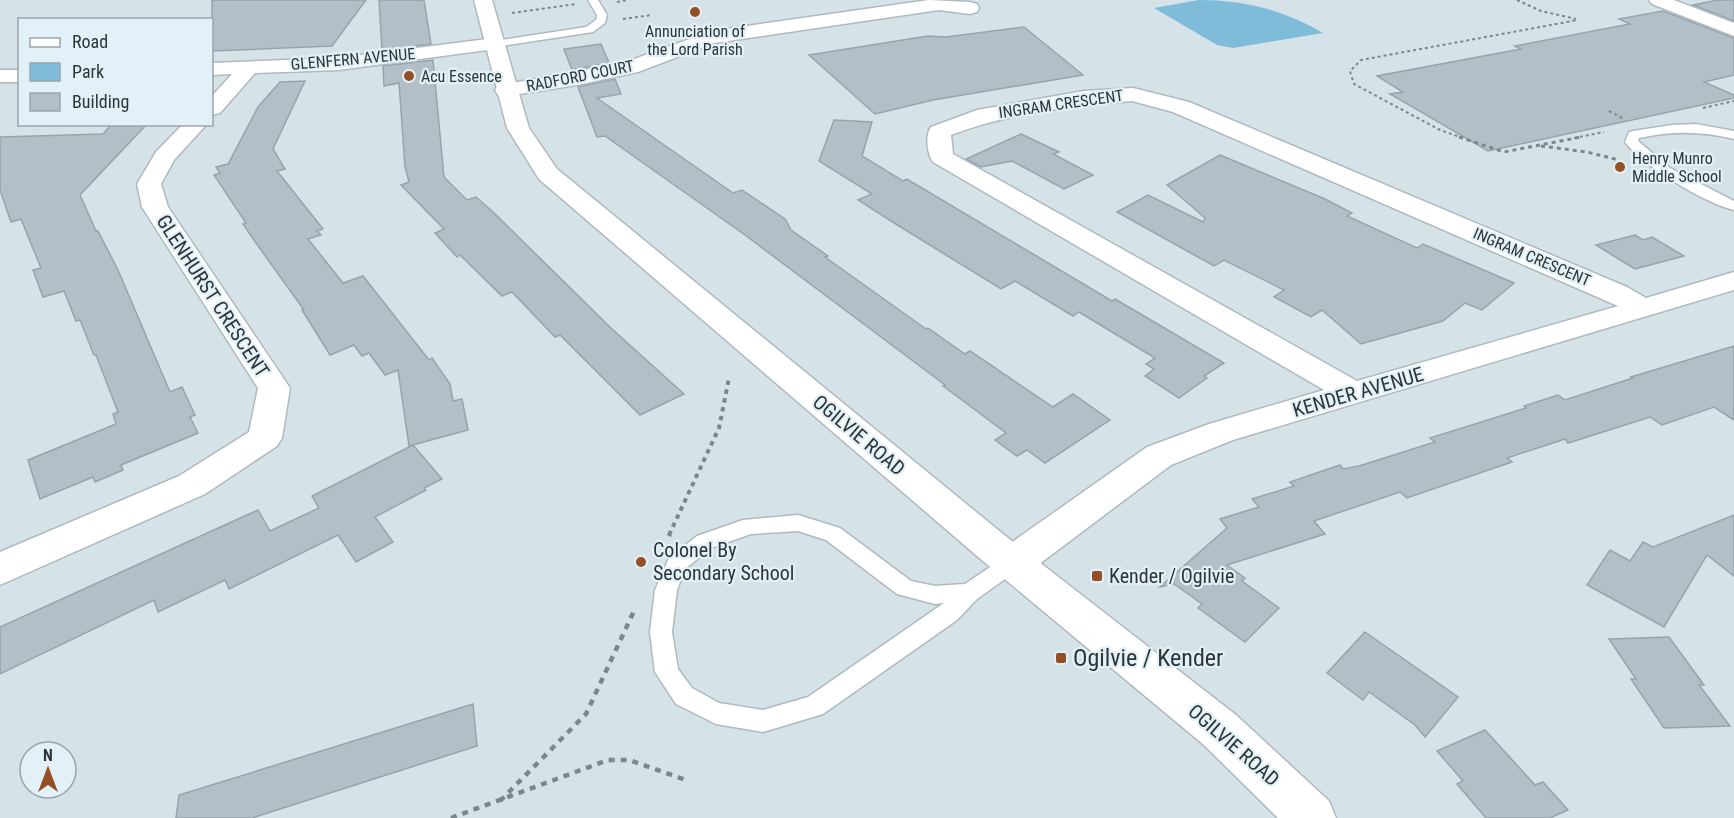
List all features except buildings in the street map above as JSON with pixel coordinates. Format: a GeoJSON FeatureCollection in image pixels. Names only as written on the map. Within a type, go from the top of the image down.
{"type":"FeatureCollection","features":[{"type":"Feature","properties":{"kind":"street"},"geometry":{"type":"LineString","coordinates":[[1658,0],[1734,30]]}},
{"type":"Feature","properties":{"kind":"street","name":"RADFORD COURT"},"geometry":{"type":"LineString","coordinates":[[506,90],[620,70],[651,61],[690,42],[712,36],[939,4],[970,8]]}},
{"type":"Feature","properties":{"kind":"street","name":"OGILVIE ROAD"},"geometry":{"type":"LineString","coordinates":[[485,8],[518,128],[548,174],[1012,563],[1220,730],[1312,818]]}},
{"type":"Feature","properties":{"kind":"street","name":"GLENFERN AVENUE"},"geometry":{"type":"LineString","coordinates":[[213,69],[338,64],[495,44]]}},
{"type":"Feature","properties":{"kind":"street"},"geometry":{"type":"LineString","coordinates":[[213,107],[250,67]]}},
{"type":"Feature","properties":{"kind":"street"},"geometry":{"type":"LineString","coordinates":[[0,76],[18,75]]}},
{"type":"Feature","properties":{"kind":"street","name":"INGRAM CRESCENT"},"geometry":{"type":"LineString","coordinates":[[1353,393],[941,157],[939,132],[977,117],[1084,98],[1133,94],[1181,107],[1617,293],[1643,308]]}},
{"type":"Feature","properties":{"kind":"street","name":"GLENHURST CRESCENT"},"geometry":{"type":"LineString","coordinates":[[0,569],[192,485],[265,438],[273,388],[154,207],[149,184],[164,157],[194,126]]}},
{"type":"Feature","properties":{"kind":"street","name":"KENDER AVENUE"},"geometry":{"type":"LineString","coordinates":[[1012,563],[1159,456],[1221,432],[1734,281]]}},
{"type":"Feature","properties":{"kind":"lane"},"geometry":{"type":"LineString","coordinates":[[495,44],[589,30],[601,21],[602,15],[594,1]]}},
{"type":"Feature","properties":{"kind":"lane"},"geometry":{"type":"LineString","coordinates":[[1734,135],[1695,127],[1669,127],[1633,135],[1631,142],[1639,152],[1658,165],[1734,206]]}},
{"type":"Feature","properties":{"kind":"lane"},"geometry":{"type":"LineString","coordinates":[[969,593],[935,595],[905,588],[833,534],[798,523],[750,526],[704,542],[676,564],[666,590],[661,632],[667,672],[684,696],[716,713],[763,720],[815,706],[949,613],[969,593],[1012,563]]}},
{"type":"Feature","properties":{"kind":"path"},"geometry":{"type":"LineString","coordinates":[[1517,0],[1541,11],[1578,20],[1361,60],[1350,71],[1353,84],[1440,130],[1504,152],[1604,132]]}},
{"type":"Feature","properties":{"kind":"path"},"geometry":{"type":"LineString","coordinates":[[485,8],[594,1]]}},
{"type":"Feature","properties":{"kind":"path"},"geometry":{"type":"LineString","coordinates":[[601,21],[652,15]]}},
{"type":"Feature","properties":{"kind":"path"},"geometry":{"type":"LineString","coordinates":[[1535,146],[1587,152],[1623,162]]}},
{"type":"Feature","properties":{"kind":"path"},"geometry":{"type":"LineString","coordinates":[[665,544],[719,428],[729,378]]}},
{"type":"Feature","properties":{"kind":"path"},"geometry":{"type":"LineString","coordinates":[[500,801],[586,714],[635,608]]}},
{"type":"Feature","properties":{"kind":"path"},"geometry":{"type":"LineString","coordinates":[[451,818],[608,760],[629,760],[689,781]]}},
{"type":"Feature","properties":{"kind":"green space"},"geometry":{"type":"Polygon","coordinates":[[[1199,0],[1248,4],[1294,18],[1323,33],[1233,48],[1217,45],[1154,8],[1199,0]]]}},
{"type":"Feature","properties":{"kind":"place","name":"Annunciation of the Lord Parish"},"geometry":{"type":"Point","coordinates":[695,12]}},
{"type":"Feature","properties":{"kind":"place","name":"Acu Essence"},"geometry":{"type":"Point","coordinates":[409,76]}},
{"type":"Feature","properties":{"kind":"place","name":"Henry Munro Middle School"},"geometry":{"type":"Point","coordinates":[1620,167]}},
{"type":"Feature","properties":{"kind":"place","name":"Colonel By Secondary School"},"geometry":{"type":"Point","coordinates":[641,562]}},
{"type":"Feature","properties":{"kind":"place","name":"Kender / Ogilvie"},"geometry":{"type":"Point","coordinates":[1097,576]}},
{"type":"Feature","properties":{"kind":"place","name":"Ogilvie / Kender"},"geometry":{"type":"Point","coordinates":[1061,658]}}]}
